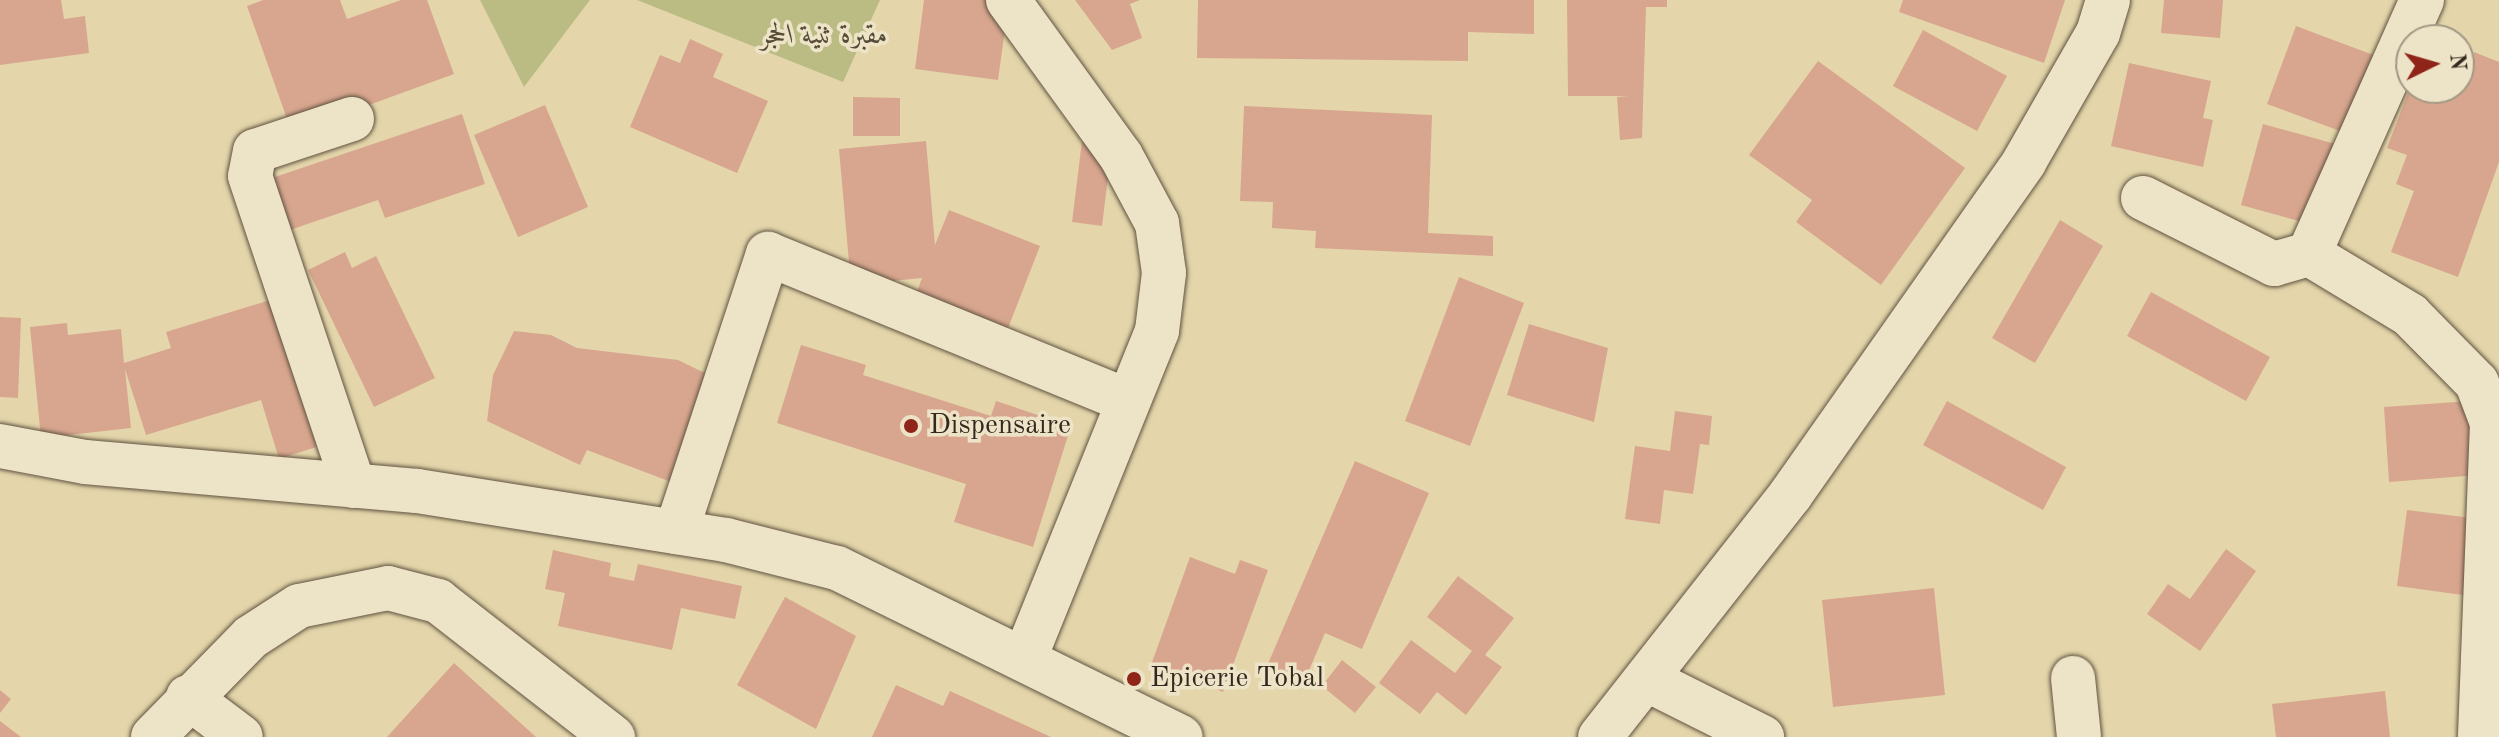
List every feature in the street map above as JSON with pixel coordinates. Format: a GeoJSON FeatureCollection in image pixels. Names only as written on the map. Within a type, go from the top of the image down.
{"type":"FeatureCollection","features":[{"type":"Feature","properties":{"kind":"street"},"geometry":{"type":"LineString","coordinates":[[1008,0],[1121,156],[1157,223],[1164,273],[1157,331],[1025,658]]}},
{"type":"Feature","properties":{"kind":"street"},"geometry":{"type":"LineString","coordinates":[[1600,737],[1791,494],[2024,162],[2098,33],[2108,0]]}},
{"type":"Feature","properties":{"kind":"street"},"geometry":{"type":"LineString","coordinates":[[2309,254],[2422,0]]}},
{"type":"Feature","properties":{"kind":"street"},"geometry":{"type":"LineString","coordinates":[[352,119],[255,151],[250,176],[354,486]]}},
{"type":"Feature","properties":{"kind":"street"},"geometry":{"type":"LineString","coordinates":[[2143,198],[2274,264],[2309,254],[2410,315],[2477,383],[2495,441],[2480,737]]}},
{"type":"Feature","properties":{"kind":"street"},"geometry":{"type":"LineString","coordinates":[[676,532],[768,254],[1128,401]]}},
{"type":"Feature","properties":{"kind":"street"},"geometry":{"type":"LineString","coordinates":[[0,446],[85,462],[354,486],[676,532],[837,568],[1181,737]]}},
{"type":"Feature","properties":{"kind":"street"},"geometry":{"type":"LineString","coordinates":[[0,477],[85,462]]}},
{"type":"Feature","properties":{"kind":"street"},"geometry":{"type":"LineString","coordinates":[[153,737],[188,697],[251,637],[299,606],[388,588],[438,601],[613,737]]}},
{"type":"Feature","properties":{"kind":"street"},"geometry":{"type":"LineString","coordinates":[[2073,678],[2079,737]]}},
{"type":"Feature","properties":{"kind":"street"},"geometry":{"type":"LineString","coordinates":[[1646,679],[1762,737]]}},
{"type":"Feature","properties":{"kind":"street"},"geometry":{"type":"LineString","coordinates":[[188,697],[241,737]]}},
{"type":"Feature","properties":{"kind":"green space"},"geometry":{"type":"Polygon","coordinates":[[[480,0],[590,0],[524,87],[480,0]]]}},
{"type":"Feature","properties":{"kind":"green space","name":"مقبرة ثنية الحجر"},"geometry":{"type":"Polygon","coordinates":[[[637,0],[880,0],[843,82],[637,0]]]}},
{"type":"Feature","properties":{"kind":"building"},"geometry":{"type":"Polygon","coordinates":[[[0,0],[61,0],[64,19],[85,16],[89,53],[0,65],[0,0]]]}},
{"type":"Feature","properties":{"kind":"building"},"geometry":{"type":"Polygon","coordinates":[[[263,0],[340,0],[347,19],[401,0],[427,0],[454,74],[292,133],[247,6],[263,0]]]}},
{"type":"Feature","properties":{"kind":"building"},"geometry":{"type":"Polygon","coordinates":[[[924,0],[1009,0],[998,80],[915,69],[924,0]]]}},
{"type":"Feature","properties":{"kind":"building"},"geometry":{"type":"Polygon","coordinates":[[[1075,0],[1140,0],[1130,4],[1142,38],[1112,50],[1075,0]]]}},
{"type":"Feature","properties":{"kind":"building"},"geometry":{"type":"Polygon","coordinates":[[[1198,0],[1534,0],[1534,34],[1468,32],[1468,61],[1197,58],[1198,0]]]}},
{"type":"Feature","properties":{"kind":"building"},"geometry":{"type":"Polygon","coordinates":[[[1567,0],[1667,0],[1667,7],[1646,7],[1642,138],[1620,140],[1617,97],[1628,96],[1568,96],[1567,0]]]}},
{"type":"Feature","properties":{"kind":"building"},"geometry":{"type":"Polygon","coordinates":[[[1903,0],[2065,0],[2044,63],[1899,12],[1903,0]]]}},
{"type":"Feature","properties":{"kind":"building"},"geometry":{"type":"Polygon","coordinates":[[[2164,0],[2223,0],[2220,38],[2161,33],[2164,0]]]}},
{"type":"Feature","properties":{"kind":"building"},"geometry":{"type":"Polygon","coordinates":[[[2296,26],[2376,56],[2348,134],[2267,104],[2296,26]]]}},
{"type":"Feature","properties":{"kind":"building"},"geometry":{"type":"Polygon","coordinates":[[[1923,30],[2007,76],[1977,131],[1893,86],[1923,30]]]}},
{"type":"Feature","properties":{"kind":"building"},"geometry":{"type":"Polygon","coordinates":[[[690,39],[723,54],[713,77],[768,101],[737,173],[630,127],[660,55],[680,63],[690,39]]]}},
{"type":"Feature","properties":{"kind":"building"},"geometry":{"type":"Polygon","coordinates":[[[2475,52],[2499,62],[2499,162],[2458,277],[2391,252],[2414,191],[2396,184],[2407,155],[2387,148],[2404,104],[2475,104],[2475,52]]]}},
{"type":"Feature","properties":{"kind":"building"},"geometry":{"type":"Polygon","coordinates":[[[1818,61],[1965,168],[1881,285],[1796,222],[1812,200],[1749,155],[1818,61]]]}},
{"type":"Feature","properties":{"kind":"building"},"geometry":{"type":"Polygon","coordinates":[[[2129,63],[2211,81],[2203,118],[2213,120],[2203,167],[2111,146],[2129,63]]]}},
{"type":"Feature","properties":{"kind":"building"},"geometry":{"type":"Polygon","coordinates":[[[853,97],[900,98],[900,136],[853,136],[853,97]]]}},
{"type":"Feature","properties":{"kind":"building"},"geometry":{"type":"Polygon","coordinates":[[[545,105],[588,207],[518,237],[474,135],[545,105]]]}},
{"type":"Feature","properties":{"kind":"building"},"geometry":{"type":"Polygon","coordinates":[[[1244,106],[1432,115],[1428,233],[1493,236],[1493,256],[1315,248],[1316,231],[1272,228],[1273,202],[1240,201],[1244,106]]]}},
{"type":"Feature","properties":{"kind":"building"},"geometry":{"type":"Polygon","coordinates":[[[462,114],[485,184],[385,218],[378,200],[278,234],[260,182],[462,114]]]}},
{"type":"Feature","properties":{"kind":"building"},"geometry":{"type":"Polygon","coordinates":[[[2263,124],[2339,145],[2317,226],[2241,205],[2263,124]]]}},
{"type":"Feature","properties":{"kind":"building"},"geometry":{"type":"Polygon","coordinates":[[[926,141],[935,245],[949,210],[1040,246],[1005,336],[914,300],[922,278],[851,285],[839,149],[926,141]]]}},
{"type":"Feature","properties":{"kind":"building"},"geometry":{"type":"Polygon","coordinates":[[[1082,141],[1112,145],[1102,226],[1072,222],[1082,141]]]}},
{"type":"Feature","properties":{"kind":"building"},"geometry":{"type":"Polygon","coordinates":[[[2060,220],[2103,246],[2035,363],[1992,338],[2060,220]]]}},
{"type":"Feature","properties":{"kind":"building"},"geometry":{"type":"Polygon","coordinates":[[[345,252],[352,268],[376,256],[435,378],[374,407],[308,270],[345,252]]]}},
{"type":"Feature","properties":{"kind":"building"},"geometry":{"type":"Polygon","coordinates":[[[1459,277],[1524,303],[1470,446],[1405,421],[1459,277]]]}},
{"type":"Feature","properties":{"kind":"building"},"geometry":{"type":"Polygon","coordinates":[[[2151,292],[2270,357],[2246,401],[2127,336],[2151,292]]]}},
{"type":"Feature","properties":{"kind":"building"},"geometry":{"type":"Polygon","coordinates":[[[293,293],[338,440],[279,459],[261,400],[146,435],[125,369],[131,428],[41,438],[30,327],[67,323],[68,335],[121,329],[124,363],[171,348],[166,332],[293,293]]]}},
{"type":"Feature","properties":{"kind":"building"},"geometry":{"type":"Polygon","coordinates":[[[0,317],[21,318],[18,398],[0,397],[0,317]]]}},
{"type":"Feature","properties":{"kind":"building"},"geometry":{"type":"Polygon","coordinates":[[[1529,324],[1608,348],[1594,422],[1507,395],[1529,324]]]}},
{"type":"Feature","properties":{"kind":"building"},"geometry":{"type":"Polygon","coordinates":[[[514,331],[551,335],[577,348],[678,360],[738,389],[671,482],[587,450],[580,465],[487,421],[493,375],[514,331]]]}},
{"type":"Feature","properties":{"kind":"building"},"geometry":{"type":"Polygon","coordinates":[[[801,345],[866,365],[863,375],[991,416],[996,401],[1071,426],[1033,547],[954,522],[966,484],[777,423],[801,345]]]}},
{"type":"Feature","properties":{"kind":"building"},"geometry":{"type":"Polygon","coordinates":[[[2485,400],[2491,474],[2389,482],[2384,407],[2485,400]]]}},
{"type":"Feature","properties":{"kind":"building"},"geometry":{"type":"Polygon","coordinates":[[[1947,401],[2066,467],[2043,510],[1923,445],[1947,401]]]}},
{"type":"Feature","properties":{"kind":"building"},"geometry":{"type":"Polygon","coordinates":[[[1675,411],[1712,416],[1709,445],[1700,444],[1693,494],[1664,490],[1660,524],[1625,519],[1635,446],[1670,451],[1675,411]]]}},
{"type":"Feature","properties":{"kind":"building"},"geometry":{"type":"Polygon","coordinates":[[[1355,461],[1429,493],[1362,649],[1325,633],[1304,682],[1267,666],[1355,461]]]}},
{"type":"Feature","properties":{"kind":"building"},"geometry":{"type":"Polygon","coordinates":[[[2407,510],[2480,519],[2470,596],[2397,586],[2407,510]]]}},
{"type":"Feature","properties":{"kind":"building"},"geometry":{"type":"Polygon","coordinates":[[[2226,549],[2256,571],[2200,651],[2147,614],[2168,584],[2190,599],[2226,549]]]}},
{"type":"Feature","properties":{"kind":"building"},"geometry":{"type":"Polygon","coordinates":[[[553,550],[611,563],[609,576],[634,581],[638,564],[742,586],[735,619],[681,608],[672,650],[558,626],[565,593],[545,589],[553,550]]]}},
{"type":"Feature","properties":{"kind":"building"},"geometry":{"type":"Polygon","coordinates":[[[1190,557],[1235,574],[1240,560],[1268,570],[1223,692],[1151,665],[1190,557]]]}},
{"type":"Feature","properties":{"kind":"building"},"geometry":{"type":"Polygon","coordinates":[[[1458,576],[1514,618],[1485,655],[1502,667],[1466,715],[1437,692],[1420,714],[1379,683],[1411,640],[1455,673],[1472,651],[1427,617],[1458,576]]]}},
{"type":"Feature","properties":{"kind":"building"},"geometry":{"type":"Polygon","coordinates":[[[1934,588],[1945,695],[1833,707],[1822,600],[1934,588]]]}},
{"type":"Feature","properties":{"kind":"building"},"geometry":{"type":"Polygon","coordinates":[[[785,597],[856,636],[816,729],[737,685],[785,597]]]}},
{"type":"Feature","properties":{"kind":"building"},"geometry":{"type":"Polygon","coordinates":[[[1342,660],[1376,687],[1355,713],[1322,686],[1342,660]]]}},
{"type":"Feature","properties":{"kind":"building"},"geometry":{"type":"Polygon","coordinates":[[[454,663],[536,737],[387,737],[454,663]]]}},
{"type":"Feature","properties":{"kind":"building"},"geometry":{"type":"Polygon","coordinates":[[[896,685],[943,706],[950,691],[1051,737],[872,737],[896,685]]]}},
{"type":"Feature","properties":{"kind":"building"},"geometry":{"type":"Polygon","coordinates":[[[0,690],[11,699],[0,713],[0,690]]]}},
{"type":"Feature","properties":{"kind":"building"},"geometry":{"type":"Polygon","coordinates":[[[2385,691],[2390,737],[2276,737],[2272,704],[2385,691]]]}},
{"type":"Feature","properties":{"kind":"building"},"geometry":{"type":"Polygon","coordinates":[[[0,721],[21,737],[0,737],[0,721]]]}},
{"type":"Feature","properties":{"kind":"place","name":"Dispensaire"},"geometry":{"type":"Point","coordinates":[911,426]}},
{"type":"Feature","properties":{"kind":"place","name":"Epicerie Tobal"},"geometry":{"type":"Point","coordinates":[1134,679]}}]}
